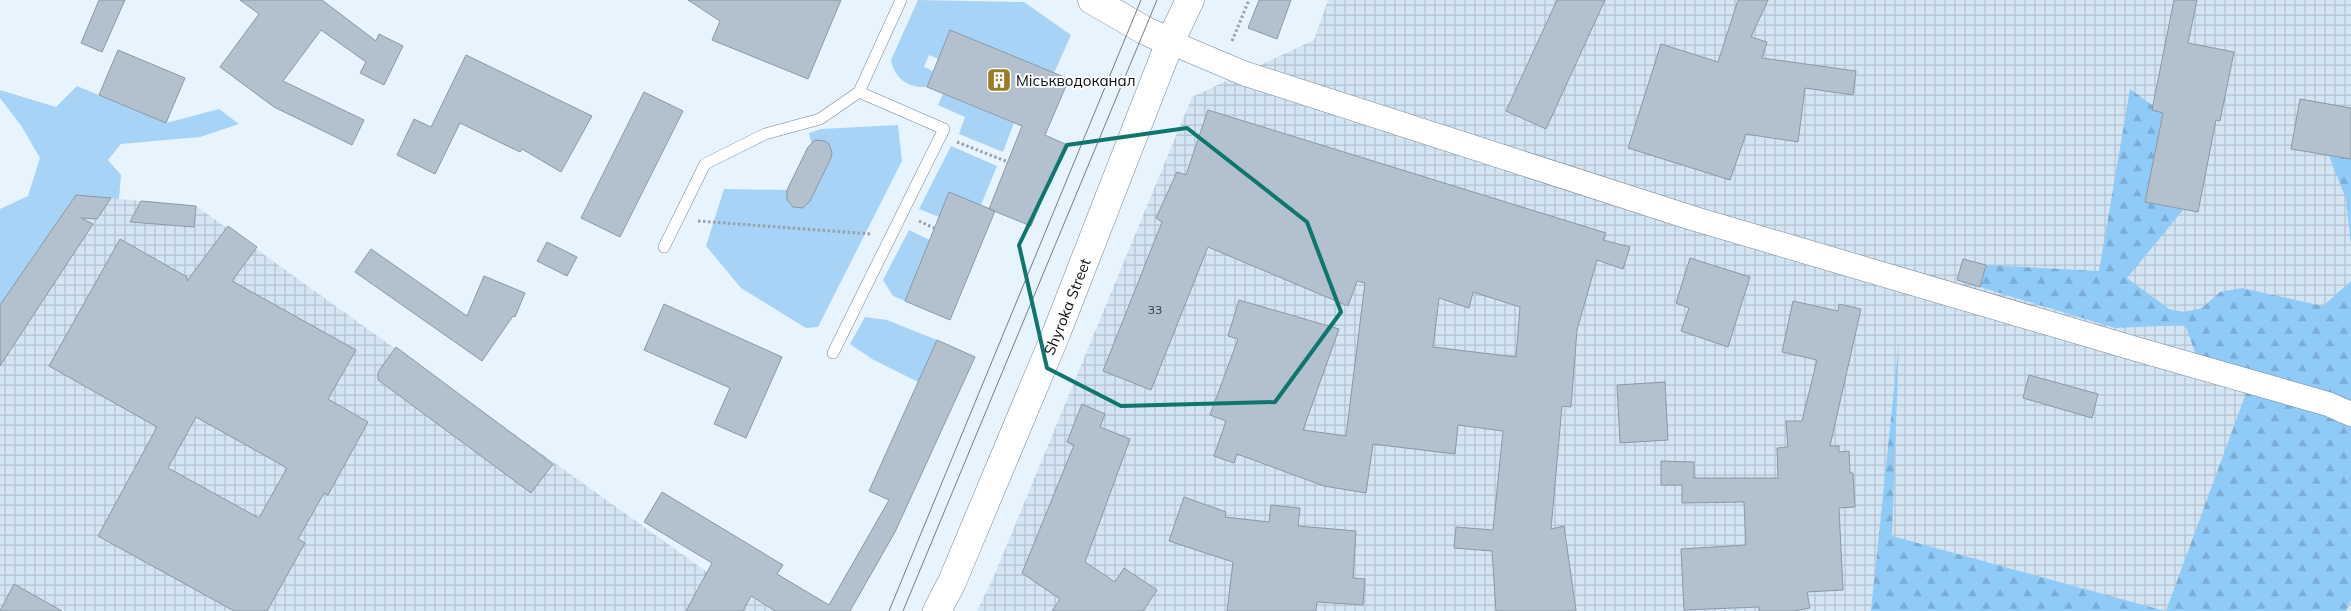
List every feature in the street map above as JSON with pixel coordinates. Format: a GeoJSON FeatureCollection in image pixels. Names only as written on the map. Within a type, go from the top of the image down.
{"type":"FeatureCollection","features":[{"type":"Feature","properties":{"kind":"street"},"geometry":{"type":"LineString","coordinates":[[1092,0],[1144,30],[1243,73],[1692,218],[2127,347],[2328,404],[2351,414]]}},
{"type":"Feature","properties":{"kind":"street","name":"Shyroka Street"},"geometry":{"type":"LineString","coordinates":[[937,611],[952,582],[1056,334],[1170,42],[1190,0]]}},
{"type":"Feature","properties":{"kind":"lane"},"geometry":{"type":"LineString","coordinates":[[664,247],[705,164],[765,134],[820,118],[859,92],[901,0]]}},
{"type":"Feature","properties":{"kind":"lane"},"geometry":{"type":"LineString","coordinates":[[833,353],[944,129],[859,92]]}},
{"type":"Feature","properties":{"kind":"path"},"geometry":{"type":"LineString","coordinates":[[1222,64],[1248,0]]}},
{"type":"Feature","properties":{"kind":"path"},"geometry":{"type":"LineString","coordinates":[[941,135],[1008,162]]}},
{"type":"Feature","properties":{"kind":"path"},"geometry":{"type":"LineString","coordinates":[[678,220],[891,235]]}},
{"type":"Feature","properties":{"kind":"highlighted area"},"geometry":{"type":"Polygon","coordinates":[[[1187,128],[1307,222],[1341,312],[1275,402],[1121,406],[1047,368],[1019,245],[1067,145],[1187,128]]]}},
{"type":"Feature","properties":{"kind":"shaded area"},"geometry":{"type":"Polygon","coordinates":[[[918,0],[1024,2],[1071,35],[1054,73],[950,30],[938,59],[929,55],[924,67],[933,71],[927,87],[914,86],[899,77],[891,60],[918,0]]]}},
{"type":"Feature","properties":{"kind":"shaded area"},"geometry":{"type":"Polygon","coordinates":[[[1328,0],[2351,0],[2351,611],[977,611],[994,576],[1192,97],[1314,40],[1328,0]]]}},
{"type":"Feature","properties":{"kind":"shaded area"},"geometry":{"type":"Polygon","coordinates":[[[77,86],[166,123],[219,109],[239,124],[200,137],[121,144],[108,160],[121,175],[119,199],[76,195],[0,305],[0,209],[28,196],[40,158],[22,127],[0,98],[0,90],[56,107],[77,86]]]}},
{"type":"Feature","properties":{"kind":"shaded area"},"geometry":{"type":"Polygon","coordinates":[[[943,94],[1014,123],[1003,152],[959,134],[965,117],[938,105],[943,94]]]}},
{"type":"Feature","properties":{"kind":"shaded area"},"geometry":{"type":"Polygon","coordinates":[[[898,125],[902,161],[818,327],[806,328],[741,288],[706,246],[724,189],[787,190],[787,200],[793,207],[803,208],[807,205],[832,153],[827,143],[822,140],[811,143],[809,133],[821,129],[898,125]]]}},
{"type":"Feature","properties":{"kind":"shaded area"},"geometry":{"type":"Polygon","coordinates":[[[951,146],[997,166],[981,205],[949,193],[939,217],[919,209],[951,146]]]}},
{"type":"Feature","properties":{"kind":"shaded area"},"geometry":{"type":"Polygon","coordinates":[[[76,195],[196,206],[707,572],[775,611],[0,611],[0,284],[10,290],[76,195]]]}},
{"type":"Feature","properties":{"kind":"shaded area"},"geometry":{"type":"Polygon","coordinates":[[[909,230],[930,240],[905,301],[893,296],[883,280],[909,230]]]}},
{"type":"Feature","properties":{"kind":"shaded area"},"geometry":{"type":"Polygon","coordinates":[[[865,317],[887,320],[937,340],[918,382],[872,359],[850,344],[865,317]]]}},
{"type":"Feature","properties":{"kind":"green space"},"geometry":{"type":"Polygon","coordinates":[[[2130,89],[2163,113],[2146,202],[2183,210],[2127,278],[2169,309],[2184,312],[2202,308],[2220,292],[2242,288],[2323,306],[2351,281],[2351,600],[2346,611],[2166,611],[2253,374],[2197,357],[2185,325],[2115,328],[1980,287],[1986,265],[2099,271],[2130,89]]]}},
{"type":"Feature","properties":{"kind":"green space"},"geometry":{"type":"Polygon","coordinates":[[[2329,156],[2351,159],[2351,245],[2346,199],[2329,156]]]}},
{"type":"Feature","properties":{"kind":"green space"},"geometry":{"type":"Polygon","coordinates":[[[1899,341],[1892,536],[2165,611],[1871,611],[1899,341]]]}},
{"type":"Feature","properties":{"kind":"building"},"geometry":{"type":"Polygon","coordinates":[[[99,0],[125,0],[102,52],[81,43],[99,0]]]}},
{"type":"Feature","properties":{"kind":"building"},"geometry":{"type":"Polygon","coordinates":[[[240,0],[322,0],[376,41],[379,34],[403,46],[384,85],[360,73],[366,62],[321,30],[283,81],[364,120],[352,145],[274,107],[220,67],[259,14],[240,0]]]}},
{"type":"Feature","properties":{"kind":"building"},"geometry":{"type":"Polygon","coordinates":[[[688,0],[841,0],[808,79],[712,40],[720,21],[688,0]]]}},
{"type":"Feature","properties":{"kind":"building"},"geometry":{"type":"Polygon","coordinates":[[[1259,0],[1291,0],[1277,39],[1248,28],[1259,0]]]}},
{"type":"Feature","properties":{"kind":"building"},"geometry":{"type":"Polygon","coordinates":[[[1557,0],[1605,0],[1546,129],[1506,111],[1557,0]]]}},
{"type":"Feature","properties":{"kind":"building"},"geometry":{"type":"Polygon","coordinates":[[[1738,0],[1768,0],[1751,37],[1767,42],[1762,58],[1856,71],[1853,95],[1805,88],[1798,142],[1746,134],[1730,180],[1628,148],[1661,44],[1718,62],[1738,0]]]}},
{"type":"Feature","properties":{"kind":"building"},"geometry":{"type":"Polygon","coordinates":[[[2174,0],[2197,0],[2188,43],[2234,52],[2220,121],[2216,120],[2198,212],[2145,202],[2163,113],[2152,110],[2174,0]]]}},
{"type":"Feature","properties":{"kind":"building","name":"Міськводоканал"},"geometry":{"type":"Polygon","coordinates":[[[950,30],[1069,79],[1045,135],[1065,144],[1031,226],[989,209],[1022,126],[927,87],[950,30]]]}},
{"type":"Feature","properties":{"kind":"building"},"geometry":{"type":"Polygon","coordinates":[[[118,50],[185,78],[166,123],[99,95],[118,50]]]}},
{"type":"Feature","properties":{"kind":"building"},"geometry":{"type":"Polygon","coordinates":[[[466,55],[592,116],[561,172],[522,149],[520,152],[460,123],[435,174],[397,155],[414,119],[431,127],[466,55]]]}},
{"type":"Feature","properties":{"kind":"building"},"geometry":{"type":"Polygon","coordinates":[[[644,92],[683,111],[620,237],[581,218],[644,92]]]}},
{"type":"Feature","properties":{"kind":"building"},"geometry":{"type":"Polygon","coordinates":[[[2300,99],[2351,108],[2351,159],[2291,149],[2300,99]]]}},
{"type":"Feature","properties":{"kind":"building"},"geometry":{"type":"Polygon","coordinates":[[[1208,110],[1606,233],[1603,240],[1630,247],[1623,269],[1597,260],[1577,330],[1571,407],[1562,406],[1551,529],[1564,526],[1576,611],[1496,611],[1492,551],[1454,548],[1456,527],[1493,530],[1503,431],[1458,425],[1455,454],[1373,444],[1366,493],[1324,486],[1237,454],[1234,463],[1214,456],[1226,421],[1210,415],[1238,339],[1228,336],[1239,300],[1339,329],[1303,430],[1346,436],[1365,283],[1357,281],[1348,306],[1208,247],[1151,390],[1103,371],[1162,222],[1156,218],[1177,172],[1186,175],[1208,110]],[[1473,292],[1469,308],[1439,298],[1433,347],[1516,357],[1520,307],[1473,292]]]}},
{"type":"Feature","properties":{"kind":"building"},"geometry":{"type":"Polygon","coordinates":[[[815,140],[825,141],[829,144],[832,153],[831,158],[810,201],[803,208],[793,207],[787,200],[787,190],[808,147],[815,140]]]}},
{"type":"Feature","properties":{"kind":"building"},"geometry":{"type":"Polygon","coordinates":[[[949,192],[995,211],[950,320],[905,301],[949,192]]]}},
{"type":"Feature","properties":{"kind":"building"},"geometry":{"type":"Polygon","coordinates":[[[76,195],[111,198],[97,219],[81,218],[93,224],[0,366],[0,305],[76,195]]]}},
{"type":"Feature","properties":{"kind":"building"},"geometry":{"type":"Polygon","coordinates":[[[141,201],[196,206],[194,227],[130,222],[141,201]]]}},
{"type":"Feature","properties":{"kind":"building"},"geometry":{"type":"Polygon","coordinates":[[[228,226],[257,247],[232,281],[356,350],[328,399],[368,422],[328,495],[324,493],[298,539],[305,543],[267,611],[234,611],[98,536],[157,427],[49,366],[120,239],[187,277],[187,281],[228,226]],[[196,417],[168,468],[259,518],[287,468],[196,417]]]}},
{"type":"Feature","properties":{"kind":"building"},"geometry":{"type":"Polygon","coordinates":[[[547,242],[577,257],[567,276],[537,261],[547,242]]]}},
{"type":"Feature","properties":{"kind":"building"},"geometry":{"type":"Polygon","coordinates":[[[371,249],[467,316],[484,276],[525,293],[515,317],[513,316],[482,361],[355,272],[371,249]]]}},
{"type":"Feature","properties":{"kind":"building"},"geometry":{"type":"Polygon","coordinates":[[[1690,258],[1750,277],[1728,347],[1681,331],[1689,308],[1676,303],[1690,258]]]}},
{"type":"Feature","properties":{"kind":"building"},"geometry":{"type":"Polygon","coordinates":[[[1963,259],[1986,265],[1980,287],[1957,280],[1963,259]]]}},
{"type":"Feature","properties":{"kind":"building"},"geometry":{"type":"Polygon","coordinates":[[[1793,301],[1838,311],[1839,304],[1861,309],[1830,446],[1839,446],[1839,452],[1849,451],[1850,473],[1853,473],[1855,507],[1839,508],[1843,590],[1807,592],[1810,608],[1794,611],[1759,611],[1759,607],[1684,610],[1681,549],[1746,545],[1744,502],[1682,503],[1682,485],[1661,485],[1661,461],[1694,462],[1694,478],[1778,478],[1777,448],[1788,447],[1786,421],[1802,421],[1817,360],[1782,352],[1793,301]]]}},
{"type":"Feature","properties":{"kind":"building"},"geometry":{"type":"Polygon","coordinates":[[[664,304],[782,357],[746,438],[714,424],[730,388],[644,350],[664,304]]]}},
{"type":"Feature","properties":{"kind":"building"},"geometry":{"type":"Polygon","coordinates":[[[937,340],[975,357],[895,532],[850,611],[775,611],[751,596],[743,611],[686,611],[712,563],[644,522],[662,492],[783,565],[777,574],[829,605],[889,500],[869,491],[937,340]]]}},
{"type":"Feature","properties":{"kind":"building"},"geometry":{"type":"Polygon","coordinates":[[[396,347],[553,464],[531,493],[378,380],[378,372],[396,347]]]}},
{"type":"Feature","properties":{"kind":"building"},"geometry":{"type":"Polygon","coordinates":[[[2029,375],[2098,394],[2092,418],[2023,398],[2029,375]]]}},
{"type":"Feature","properties":{"kind":"building"},"geometry":{"type":"Polygon","coordinates":[[[1665,382],[1668,440],[1620,443],[1617,385],[1665,382]]]}},
{"type":"Feature","properties":{"kind":"building"},"geometry":{"type":"Polygon","coordinates":[[[1082,404],[1105,414],[1100,427],[1130,439],[1085,562],[1115,582],[1124,568],[1157,590],[1143,611],[1052,611],[1060,599],[1022,573],[1074,445],[1067,442],[1082,404]]]}},
{"type":"Feature","properties":{"kind":"building"},"geometry":{"type":"Polygon","coordinates":[[[1184,497],[1226,512],[1225,517],[1269,522],[1271,505],[1300,508],[1298,526],[1356,531],[1353,578],[1365,579],[1363,605],[1317,602],[1316,611],[1227,611],[1233,562],[1169,541],[1184,497]]]}},
{"type":"Feature","properties":{"kind":"building"},"geometry":{"type":"Polygon","coordinates":[[[14,584],[62,611],[0,611],[14,584]]]}},
{"type":"Feature","properties":{"kind":"tram line"},"geometry":{"type":"LineString","coordinates":[[889,611],[1141,0]]}},
{"type":"Feature","properties":{"kind":"tram line"},"geometry":{"type":"LineString","coordinates":[[903,611],[1157,0]]}},
{"type":"Feature","properties":{"kind":"place","name":"Міськводоканал"},"geometry":{"type":"Point","coordinates":[999,80]}}]}
